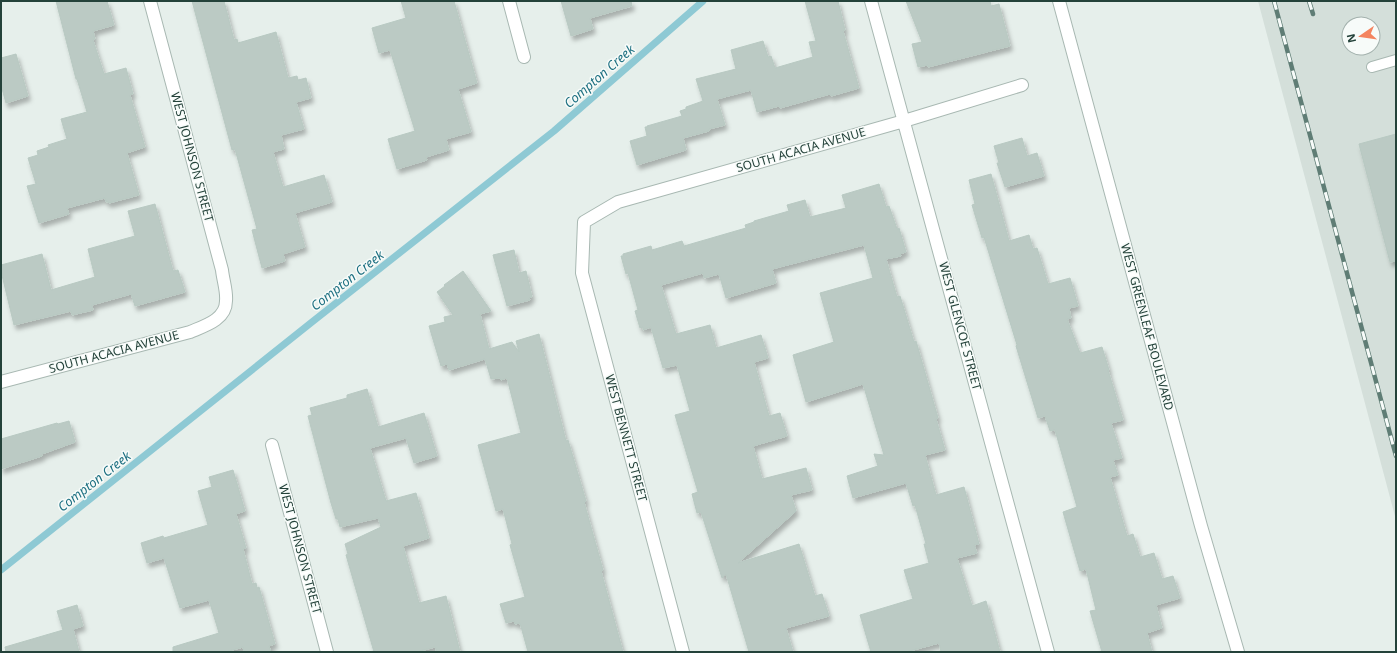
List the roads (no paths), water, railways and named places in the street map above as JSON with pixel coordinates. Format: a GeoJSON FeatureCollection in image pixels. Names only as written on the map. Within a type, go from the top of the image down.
{"type":"FeatureCollection","features":[{"type":"Feature","properties":{"kind":"street","name":"WEST JOHNSON STREET"},"geometry":{"type":"LineString","coordinates":[[150,1],[222,270],[226,302],[222,313]]}},
{"type":"Feature","properties":{"kind":"street"},"geometry":{"type":"LineString","coordinates":[[509,1],[524,57]]}},
{"type":"Feature","properties":{"kind":"street","name":"WEST GLENCOE STREET"},"geometry":{"type":"LineString","coordinates":[[871,1],[1048,652]]}},
{"type":"Feature","properties":{"kind":"street","name":"WEST GREENLEAF BOULEVARD"},"geometry":{"type":"LineString","coordinates":[[1059,1],[1201,526],[1238,652]]}},
{"type":"Feature","properties":{"kind":"street","name":"SOUTH ACACIA AVENUE"},"geometry":{"type":"LineString","coordinates":[[584,222],[618,202],[904,121],[1022,85]]}},
{"type":"Feature","properties":{"kind":"street","name":"WEST BENNETT STREET"},"geometry":{"type":"LineString","coordinates":[[584,222],[582,273],[683,652]]}},
{"type":"Feature","properties":{"kind":"street","name":"SOUTH ACACIA AVENUE"},"geometry":{"type":"LineString","coordinates":[[1,382],[190,332],[211,323],[222,313]]}},
{"type":"Feature","properties":{"kind":"street","name":"WEST JOHNSON STREET"},"geometry":{"type":"LineString","coordinates":[[272,445],[327,652]]}},
{"type":"Feature","properties":{"kind":"lane"},"geometry":{"type":"LineString","coordinates":[[1372,67],[1396,60]]}},
{"type":"Feature","properties":{"kind":"waterway","name":"Compton Creek"},"geometry":{"type":"LineString","coordinates":[[1,570],[554,131],[703,1]]}},
{"type":"Feature","properties":{"kind":"railway"},"geometry":{"type":"LineString","coordinates":[[1274,1],[1396,456]]}},
{"type":"Feature","properties":{"kind":"railway"},"geometry":{"type":"LineString","coordinates":[[1309,1],[1313,14]]}}]}
